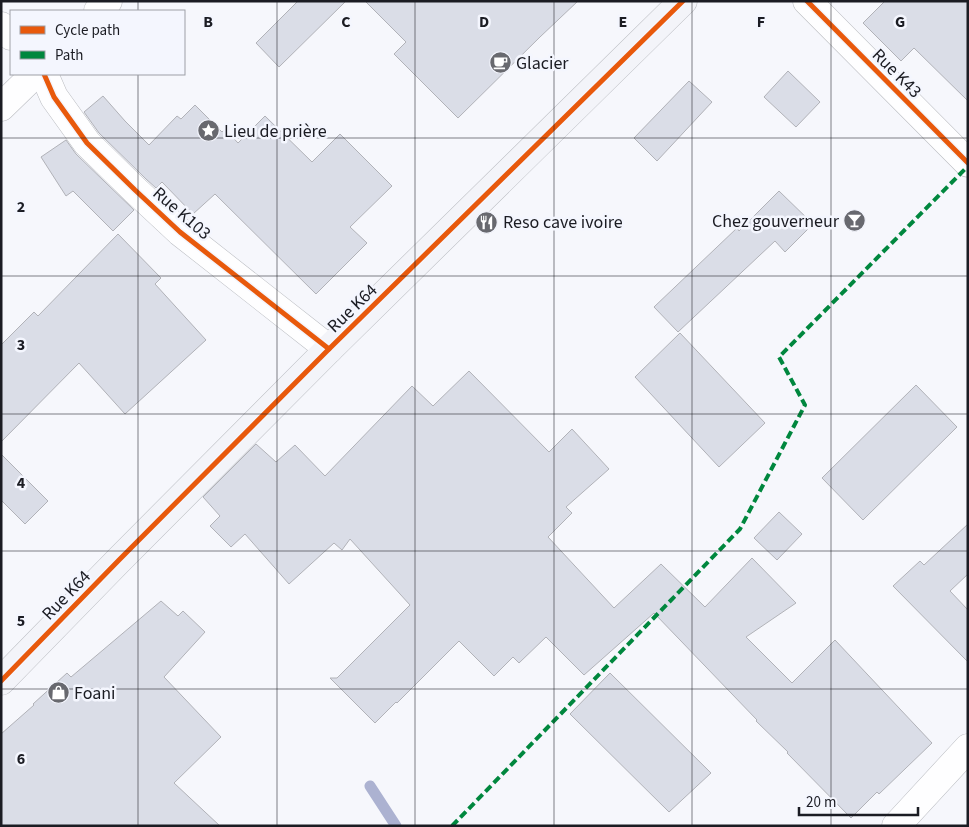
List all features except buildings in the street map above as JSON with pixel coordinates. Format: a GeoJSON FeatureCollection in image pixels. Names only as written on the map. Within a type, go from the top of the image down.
{"type":"FeatureCollection","features":[{"type":"Feature","properties":{"kind":"street"},"geometry":{"type":"LineString","coordinates":[[99,10],[108,1]]}},
{"type":"Feature","properties":{"kind":"street","name":"Rue K64"},"geometry":{"type":"LineString","coordinates":[[1,680],[329,349],[683,1]]}},
{"type":"Feature","properties":{"kind":"street","name":"Rue K43"},"geometry":{"type":"LineString","coordinates":[[807,1],[968,164]]}},
{"type":"Feature","properties":{"kind":"street"},"geometry":{"type":"LineString","coordinates":[[1,26],[10,35]]}},
{"type":"Feature","properties":{"kind":"street"},"geometry":{"type":"LineString","coordinates":[[1,107],[34,75]]}},
{"type":"Feature","properties":{"kind":"street","name":"Rue K103"},"geometry":{"type":"LineString","coordinates":[[44,75],[54,97],[87,143],[135,190],[180,232],[329,349]]}},
{"type":"Feature","properties":{"kind":"street"},"geometry":{"type":"LineString","coordinates":[[896,826],[968,748]]}},
{"type":"Feature","properties":{"kind":"waterway"},"geometry":{"type":"LineString","coordinates":[[370,786],[396,826]]}},
{"type":"Feature","properties":{"kind":"marked path"},"geometry":{"type":"LineString","coordinates":[[452,826],[740,529],[805,405],[779,357],[968,166]]}},
{"type":"Feature","properties":{"kind":"cycle path"},"geometry":{"type":"LineString","coordinates":[[1,681],[329,349],[683,1]]}},
{"type":"Feature","properties":{"kind":"cycle path"},"geometry":{"type":"LineString","coordinates":[[807,1],[968,163]]}},
{"type":"Feature","properties":{"kind":"cycle path"},"geometry":{"type":"LineString","coordinates":[[44,75],[54,97],[87,143],[135,190],[180,232],[329,349]]}},
{"type":"Feature","properties":{"kind":"place","name":"Glacier"},"geometry":{"type":"Point","coordinates":[500,63]}},
{"type":"Feature","properties":{"kind":"place","name":"Lieu de prière"},"geometry":{"type":"Point","coordinates":[208,131]}},
{"type":"Feature","properties":{"kind":"place","name":"Chez gouverneur"},"geometry":{"type":"Point","coordinates":[855,221]}},
{"type":"Feature","properties":{"kind":"place","name":"Reso cave ivoire"},"geometry":{"type":"Point","coordinates":[487,222]}},
{"type":"Feature","properties":{"kind":"place","name":"Foani"},"geometry":{"type":"Point","coordinates":[58,693]}}]}
